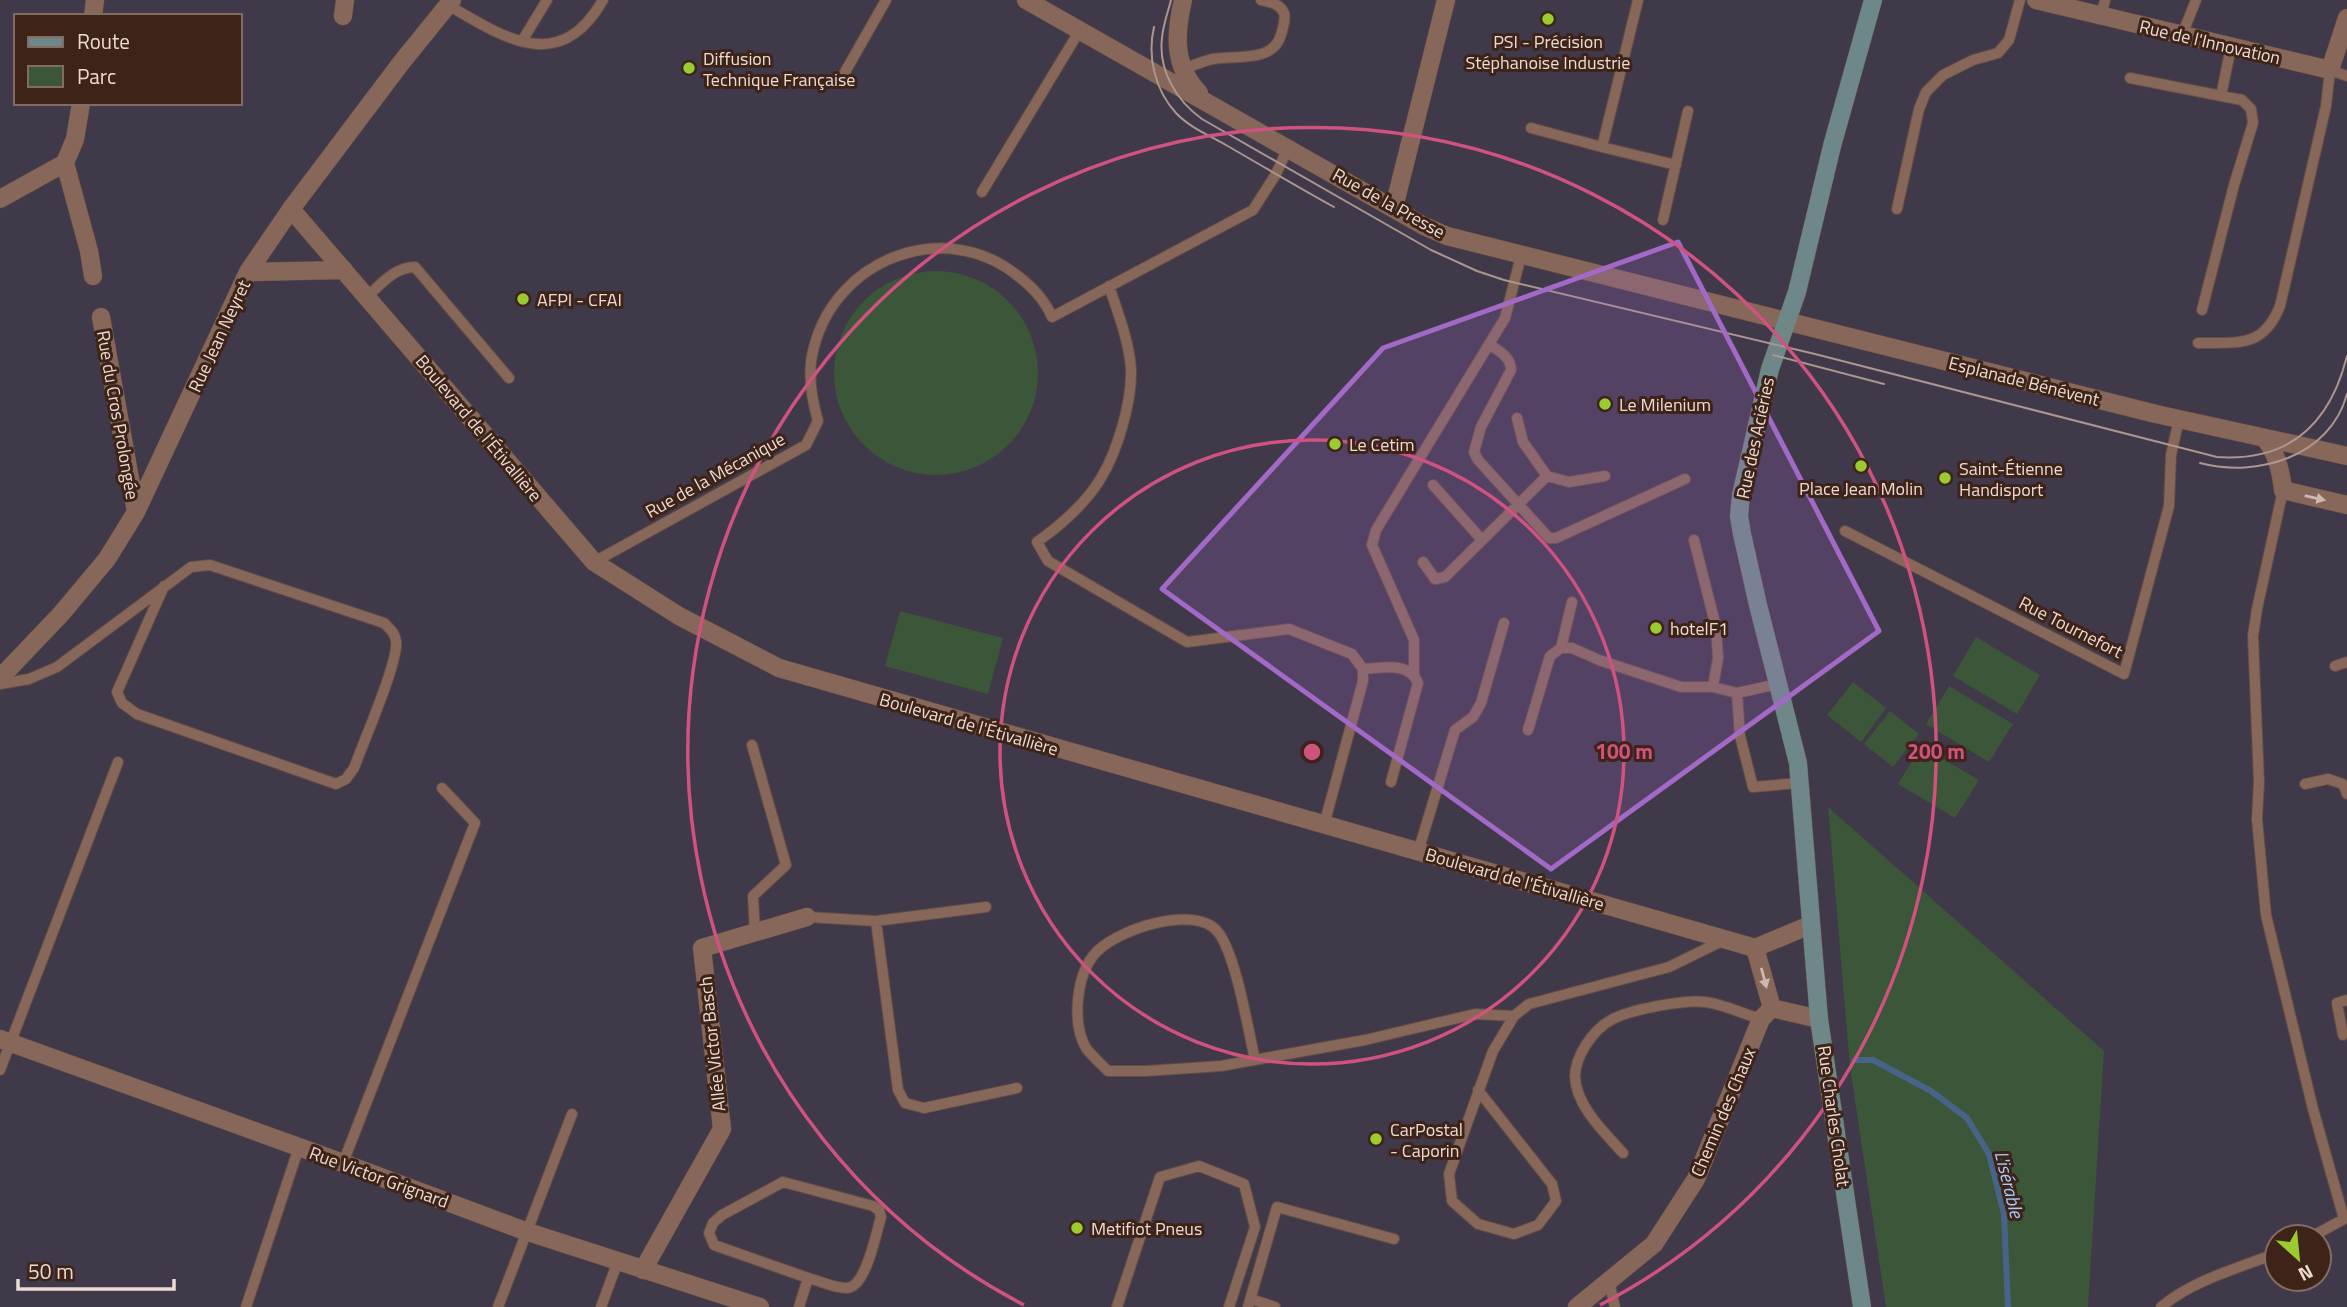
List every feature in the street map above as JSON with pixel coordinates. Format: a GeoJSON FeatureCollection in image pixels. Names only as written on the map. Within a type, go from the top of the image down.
{"type":"FeatureCollection","features":[{"type":"Feature","properties":{"kind":"street","name":"Rue de la Presse"},"geometry":{"type":"LineString","coordinates":[[1026,0],[1169,79],[1213,108],[1424,226],[1447,236],[1785,321]]}},
{"type":"Feature","properties":{"kind":"street"},"geometry":{"type":"LineString","coordinates":[[1182,0],[1177,25],[1177,48],[1182,71],[1213,108]]}},
{"type":"Feature","properties":{"kind":"street"},"geometry":{"type":"LineString","coordinates":[[1394,207],[1446,0]]}},
{"type":"Feature","properties":{"kind":"street","name":"Rue des Aciéries"},"geometry":{"type":"LineString","coordinates":[[1810,925],[1798,763],[1758,605],[1739,516],[1741,495],[1770,369],[1797,292],[1832,146],[1873,0]]}},
{"type":"Feature","properties":{"kind":"street","name":"Rue de l'Innovation"},"geometry":{"type":"LineString","coordinates":[[2036,0],[2103,8],[2182,35],[2338,73]]}},
{"type":"Feature","properties":{"kind":"street","name":"Rue Jean Neyret"},"geometry":{"type":"LineString","coordinates":[[1,676],[61,614],[107,559],[136,512],[248,272],[401,63],[450,3]]}},
{"type":"Feature","properties":{"kind":"street"},"geometry":{"type":"LineString","coordinates":[[2338,73],[2347,18]]}},
{"type":"Feature","properties":{"kind":"street"},"geometry":{"type":"LineString","coordinates":[[80,105],[75,139],[65,163],[89,251],[93,276]]}},
{"type":"Feature","properties":{"kind":"street"},"geometry":{"type":"LineString","coordinates":[[0,199],[65,163]]}},
{"type":"Feature","properties":{"kind":"street","name":"Boulevard de l'Étivallière"},"geometry":{"type":"LineString","coordinates":[[292,209],[594,562],[680,616],[779,668],[1755,948]]}},
{"type":"Feature","properties":{"kind":"street"},"geometry":{"type":"LineString","coordinates":[[248,272],[344,270]]}},
{"type":"Feature","properties":{"kind":"street","name":"Rue du Cros Prolongée"},"geometry":{"type":"LineString","coordinates":[[101,317],[136,512]]}},
{"type":"Feature","properties":{"kind":"street","name":"Esplanade Bénévent"},"geometry":{"type":"LineString","coordinates":[[1785,321],[2179,419],[2347,456]]}},
{"type":"Feature","properties":{"kind":"street"},"geometry":{"type":"LineString","coordinates":[[2264,439],[2272,447],[2278,463],[2283,490],[2347,505]]}},
{"type":"Feature","properties":{"kind":"street","name":"Allée Victor Basch"},"geometry":{"type":"LineString","coordinates":[[643,1270],[722,1129],[702,948],[807,917]]}},
{"type":"Feature","properties":{"kind":"street"},"geometry":{"type":"LineString","coordinates":[[1810,925],[1755,948],[1766,1013],[1819,1019]]}},
{"type":"Feature","properties":{"kind":"street","name":"Rue Charles Cholat"},"geometry":{"type":"LineString","coordinates":[[1810,925],[1819,1019],[1862,1307]]}},
{"type":"Feature","properties":{"kind":"street","name":"Chemin des Chaux"},"geometry":{"type":"LineString","coordinates":[[1577,1307],[1654,1244],[1696,1179],[1766,1013]]}},
{"type":"Feature","properties":{"kind":"street","name":"Rue Victor Grignard"},"geometry":{"type":"LineString","coordinates":[[5,1041],[526,1231],[760,1307]]}},
{"type":"Feature","properties":{"kind":"lane"},"geometry":{"type":"LineString","coordinates":[[522,41],[547,0]]}},
{"type":"Feature","properties":{"kind":"lane"},"geometry":{"type":"LineString","coordinates":[[450,3],[494,32],[539,46],[563,41],[579,32],[592,20],[603,0]]}},
{"type":"Feature","properties":{"kind":"lane"},"geometry":{"type":"LineString","coordinates":[[845,72],[886,0]]}},
{"type":"Feature","properties":{"kind":"lane"},"geometry":{"type":"LineString","coordinates":[[1182,71],[1200,62],[1217,58],[1257,55],[1272,50],[1279,42],[1285,20],[1282,9],[1274,3],[1261,0]]}},
{"type":"Feature","properties":{"kind":"lane"},"geometry":{"type":"LineString","coordinates":[[1602,147],[1638,0]]}},
{"type":"Feature","properties":{"kind":"lane"},"geometry":{"type":"LineString","coordinates":[[1897,209],[1919,108],[1926,92],[1943,75],[1973,60],[1998,53],[2009,40],[2020,0]]}},
{"type":"Feature","properties":{"kind":"lane"},"geometry":{"type":"LineString","coordinates":[[2182,35],[2196,0]]}},
{"type":"Feature","properties":{"kind":"lane"},"geometry":{"type":"LineString","coordinates":[[982,192],[1080,30]]}},
{"type":"Feature","properties":{"kind":"lane"},"geometry":{"type":"LineString","coordinates":[[2221,96],[2231,47]]}},
{"type":"Feature","properties":{"kind":"lane"},"geometry":{"type":"LineString","coordinates":[[2198,343],[2247,341],[2264,333],[2274,322],[2326,106],[2338,73]]}},
{"type":"Feature","properties":{"kind":"lane"},"geometry":{"type":"LineString","coordinates":[[2130,78],[2242,100],[2251,109],[2253,123],[2202,310]]}},
{"type":"Feature","properties":{"kind":"lane"},"geometry":{"type":"LineString","coordinates":[[1663,220],[1688,111]]}},
{"type":"Feature","properties":{"kind":"lane"},"geometry":{"type":"LineString","coordinates":[[1531,128],[1676,165]]}},
{"type":"Feature","properties":{"kind":"lane","name":"Rue de la Mécanique"},"geometry":{"type":"LineString","coordinates":[[594,562],[806,445],[818,421],[812,401],[810,376],[813,349],[821,325],[835,300],[853,280],[875,265],[899,254],[922,249],[967,251],[1008,268],[1040,297],[1052,317],[1253,210],[1276,174],[1288,148]]}},
{"type":"Feature","properties":{"kind":"lane"},"geometry":{"type":"LineString","coordinates":[[1391,782],[1418,682],[1415,674],[1414,640],[1372,545],[1376,530],[1509,308],[1521,256]]}},
{"type":"Feature","properties":{"kind":"lane"},"geometry":{"type":"LineString","coordinates":[[367,297],[387,278],[406,267],[415,267],[509,379]]}},
{"type":"Feature","properties":{"kind":"lane"},"geometry":{"type":"LineString","coordinates":[[1108,286],[1125,338],[1130,369],[1129,400],[1115,447],[1101,478],[1062,524],[1037,542],[1048,561],[1187,642],[1289,629],[1352,654],[1363,669],[1363,681],[1324,825]]}},
{"type":"Feature","properties":{"kind":"lane"},"geometry":{"type":"LineString","coordinates":[[1489,344],[1507,358],[1511,363],[1511,370],[1481,427],[1474,452],[1478,460],[1549,538],[1556,538],[1685,479]]}},
{"type":"Feature","properties":{"kind":"lane"},"geometry":{"type":"LineString","coordinates":[[1517,418],[1523,442],[1547,476],[1569,482],[1605,477]]}},
{"type":"Feature","properties":{"kind":"lane","name":"Rue Tournefort"},"geometry":{"type":"LineString","coordinates":[[1845,531],[2124,674],[2169,506],[2171,455],[2179,419]]}},
{"type":"Feature","properties":{"kind":"lane"},"geometry":{"type":"LineString","coordinates":[[1423,562],[1435,579],[1440,579],[1520,505],[1547,476]]}},
{"type":"Feature","properties":{"kind":"lane"},"geometry":{"type":"LineString","coordinates":[[1433,485],[1482,540]]}},
{"type":"Feature","properties":{"kind":"lane"},"geometry":{"type":"LineString","coordinates":[[2283,490],[2253,636],[2259,782],[2257,819],[2266,915],[2310,1096],[2344,1219],[2333,1225]]}},
{"type":"Feature","properties":{"kind":"lane"},"geometry":{"type":"LineString","coordinates":[[1694,540],[1716,627],[1718,658],[1713,687]]}},
{"type":"Feature","properties":{"kind":"lane"},"geometry":{"type":"LineString","coordinates":[[1,676],[30,679],[57,667],[164,586],[191,567],[210,565],[384,623],[394,633],[397,644],[392,667],[354,768],[346,779],[336,784],[137,714],[122,703],[117,692],[164,586]]}},
{"type":"Feature","properties":{"kind":"lane"},"geometry":{"type":"LineString","coordinates":[[1561,648],[1572,602]]}},
{"type":"Feature","properties":{"kind":"lane"},"geometry":{"type":"LineString","coordinates":[[1418,852],[1455,730],[1473,717],[1481,703],[1504,624]]}},
{"type":"Feature","properties":{"kind":"lane"},"geometry":{"type":"LineString","coordinates":[[1528,730],[1550,656],[1561,648],[1572,648],[1599,660],[1681,687],[1713,687],[1737,693],[1778,684]]}},
{"type":"Feature","properties":{"kind":"lane"},"geometry":{"type":"LineString","coordinates":[[2335,666],[2347,662]]}},
{"type":"Feature","properties":{"kind":"lane"},"geometry":{"type":"LineString","coordinates":[[1363,669],[1394,667],[1408,669],[1415,674]]}},
{"type":"Feature","properties":{"kind":"lane"},"geometry":{"type":"LineString","coordinates":[[1737,693],[1740,736],[1753,787],[1799,783]]}},
{"type":"Feature","properties":{"kind":"lane"},"geometry":{"type":"LineString","coordinates":[[752,745],[786,865],[753,896],[755,932]]}},
{"type":"Feature","properties":{"kind":"lane"},"geometry":{"type":"LineString","coordinates":[[0,1070],[5,1041],[118,762]]}},
{"type":"Feature","properties":{"kind":"lane"},"geometry":{"type":"LineString","coordinates":[[2305,784],[2328,779],[2343,784],[2347,794]]}},
{"type":"Feature","properties":{"kind":"lane"},"geometry":{"type":"LineString","coordinates":[[343,1163],[475,823],[442,788]]}},
{"type":"Feature","properties":{"kind":"lane"},"geometry":{"type":"LineString","coordinates":[[807,917],[876,920],[986,907]]}},
{"type":"Feature","properties":{"kind":"lane"},"geometry":{"type":"LineString","coordinates":[[1255,1060],[1233,965],[1219,932],[1205,920],[1177,919],[1126,931],[1093,955],[1079,990],[1078,1029],[1087,1049],[1108,1071],[1221,1066],[1255,1060],[1365,1040],[1475,1014],[1514,1016]]}},
{"type":"Feature","properties":{"kind":"lane"},"geometry":{"type":"LineString","coordinates":[[876,920],[898,1090],[905,1103],[924,1108],[1017,1088]]}},
{"type":"Feature","properties":{"kind":"lane"},"geometry":{"type":"LineString","coordinates":[[1478,1090],[1552,1184],[1556,1200],[1538,1224],[1514,1234],[1478,1224],[1452,1201],[1449,1174],[1478,1090],[1493,1051],[1514,1016],[1529,1004],[1669,967],[1726,939]]}},
{"type":"Feature","properties":{"kind":"lane"},"geometry":{"type":"LineString","coordinates":[[2343,1035],[2337,1003],[2347,1000]]}},
{"type":"Feature","properties":{"kind":"lane"},"geometry":{"type":"LineString","coordinates":[[1623,1153],[1597,1124],[1581,1096],[1576,1077],[1580,1055],[1597,1030],[1612,1019],[1662,1005],[1705,1002],[1766,1013]]}},
{"type":"Feature","properties":{"kind":"lane"},"geometry":{"type":"LineString","coordinates":[[498,1307],[572,1114]]}},
{"type":"Feature","properties":{"kind":"lane"},"geometry":{"type":"LineString","coordinates":[[246,1307],[299,1147]]}},
{"type":"Feature","properties":{"kind":"lane"},"geometry":{"type":"LineString","coordinates":[[1116,1307],[1160,1177],[1199,1166],[1244,1184],[1255,1227],[1229,1307]]}},
{"type":"Feature","properties":{"kind":"lane"},"geometry":{"type":"LineString","coordinates":[[783,1182],[873,1206],[879,1210],[881,1217],[867,1263],[857,1285],[848,1289],[808,1278],[714,1245],[709,1233],[713,1223],[722,1215],[783,1182]]}},
{"type":"Feature","properties":{"kind":"lane"},"geometry":{"type":"LineString","coordinates":[[1275,1307],[1250,1303],[1277,1207],[1394,1239]]}},
{"type":"Feature","properties":{"kind":"lane"},"geometry":{"type":"LineString","coordinates":[[2161,1307],[2214,1277],[2263,1258]]}},
{"type":"Feature","properties":{"kind":"lane"},"geometry":{"type":"LineString","coordinates":[[601,1307],[618,1261]]}},
{"type":"Feature","properties":{"kind":"lane"},"geometry":{"type":"LineString","coordinates":[[799,1307],[808,1278]]}},
{"type":"Feature","properties":{"kind":"lane"},"geometry":{"type":"LineString","coordinates":[[1609,1281],[1615,1307]]}},
{"type":"Feature","properties":{"kind":"highlighted area"},"geometry":{"type":"Polygon","coordinates":[[[1678,242],[1879,631],[1551,869],[1162,589],[1383,348],[1678,242]]]}},
{"type":"Feature","properties":{"kind":"shaded area"},"geometry":{"type":"Polygon","coordinates":[[[0,0],[2347,0],[2347,1307],[0,1307],[0,0]]]}},
{"type":"Feature","properties":{"kind":"green space"},"geometry":{"type":"Polygon","coordinates":[[[936,271],[975,278],[1008,301],[1031,334],[1038,373],[1031,412],[1008,445],[975,468],[936,475],[897,468],[864,445],[841,412],[834,373],[841,334],[864,301],[897,278],[936,271]]]}},
{"type":"Feature","properties":{"kind":"green space"},"geometry":{"type":"Polygon","coordinates":[[[900,611],[1003,638],[988,694],[885,666],[900,611]]]}},
{"type":"Feature","properties":{"kind":"green space"},"geometry":{"type":"Polygon","coordinates":[[[1976,637],[2040,675],[2017,714],[1953,676],[1976,637]]]}},
{"type":"Feature","properties":{"kind":"green space"},"geometry":{"type":"Polygon","coordinates":[[[1853,682],[1886,708],[1861,742],[1827,715],[1853,682]]]}},
{"type":"Feature","properties":{"kind":"green space"},"geometry":{"type":"Polygon","coordinates":[[[1949,686],[2013,724],[1989,762],[1926,724],[1949,686]]]}},
{"type":"Feature","properties":{"kind":"green space"},"geometry":{"type":"Polygon","coordinates":[[[1890,711],[1919,734],[1893,767],[1864,744],[1890,711]]]}},
{"type":"Feature","properties":{"kind":"green space"},"geometry":{"type":"Polygon","coordinates":[[[1921,746],[1979,780],[1955,818],[1898,784],[1921,746]]]}},
{"type":"Feature","properties":{"kind":"green space"},"geometry":{"type":"Polygon","coordinates":[[[1828,807],[2104,1051],[2088,1307],[1886,1307],[1850,1067],[1828,807]]]}},
{"type":"Feature","properties":{"kind":"waterway","name":"L'isérable"},"geometry":{"type":"LineString","coordinates":[[1855,1060],[1873,1060],[1931,1091],[1967,1118],[1989,1154],[2004,1214],[2008,1307]]}},
{"type":"Feature","properties":{"kind":"tram line"},"geometry":{"type":"LineString","coordinates":[[1171,0],[1163,33],[1163,62],[1171,84],[1193,112],[1431,250],[1504,280],[1815,354],[2217,457],[2243,457],[2266,453],[2303,434],[2318,419],[2330,401],[2347,356]]}},
{"type":"Feature","properties":{"kind":"tram line"},"geometry":{"type":"LineString","coordinates":[[1154,27],[1154,73],[1163,94],[1176,113],[1200,131],[1334,207]]}},
{"type":"Feature","properties":{"kind":"tram line"},"geometry":{"type":"LineString","coordinates":[[1773,355],[1884,384]]}},
{"type":"Feature","properties":{"kind":"tram line"},"geometry":{"type":"LineString","coordinates":[[2200,463],[2245,467],[2288,458],[2325,433],[2338,416],[2347,394]]}},
{"type":"Feature","properties":{"kind":"place","name":"PSI - Précision Stéphanoise Industrie"},"geometry":{"type":"Point","coordinates":[1548,19]}},
{"type":"Feature","properties":{"kind":"place","name":"Diffusion Technique Française"},"geometry":{"type":"Point","coordinates":[689,68]}},
{"type":"Feature","properties":{"kind":"place","name":"AFPI - CFAI"},"geometry":{"type":"Point","coordinates":[523,299]}},
{"type":"Feature","properties":{"kind":"place","name":"Le Milenium"},"geometry":{"type":"Point","coordinates":[1605,404]}},
{"type":"Feature","properties":{"kind":"place","name":"Le Cetim"},"geometry":{"type":"Point","coordinates":[1335,444]}},
{"type":"Feature","properties":{"kind":"place","name":"Place Jean Molin"},"geometry":{"type":"Point","coordinates":[1861,466]}},
{"type":"Feature","properties":{"kind":"place","name":"Saint-Étienne Handisport"},"geometry":{"type":"Point","coordinates":[1945,478]}},
{"type":"Feature","properties":{"kind":"place","name":"hotelF1"},"geometry":{"type":"Point","coordinates":[1656,628]}},
{"type":"Feature","properties":{"kind":"place","name":"CarPostal - Caporin"},"geometry":{"type":"Point","coordinates":[1376,1139]}},
{"type":"Feature","properties":{"kind":"place","name":"Metifiot Pneus"},"geometry":{"type":"Point","coordinates":[1077,1228]}}]}
